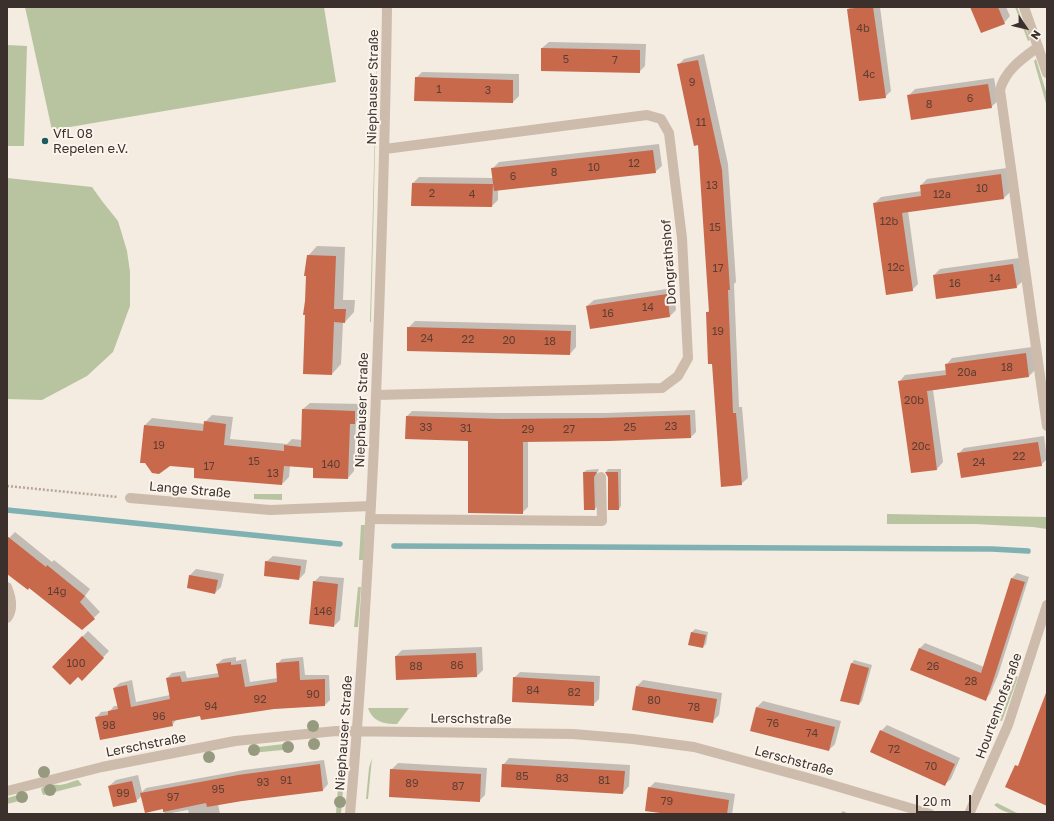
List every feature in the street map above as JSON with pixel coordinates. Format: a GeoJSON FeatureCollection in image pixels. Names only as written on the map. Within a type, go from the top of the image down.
{"type":"FeatureCollection","features":[{"type":"Feature","properties":{"kind":"street","name":"Niephauser Straße"},"geometry":{"type":"LineString","coordinates":[[350,814],[358,732],[371,506],[385,149],[387,7]]}},
{"type":"Feature","properties":{"kind":"street"},"geometry":{"type":"LineString","coordinates":[[1024,7],[1047,73]]}},
{"type":"Feature","properties":{"kind":"street"},"geometry":{"type":"LineString","coordinates":[[1038,46],[1009,72],[1003,80],[1000,90],[1047,426]]}},
{"type":"Feature","properties":{"kind":"street","name":"Dongrathshof"},"geometry":{"type":"LineString","coordinates":[[376,395],[662,388],[678,376],[688,358],[682,238],[669,133],[661,119],[647,115],[385,149]]}},
{"type":"Feature","properties":{"kind":"street"},"geometry":{"type":"LineString","coordinates":[[370,519],[602,521],[601,477]]}},
{"type":"Feature","properties":{"kind":"street","name":"Lange Straße"},"geometry":{"type":"LineString","coordinates":[[130,498],[270,510],[371,506]]}},
{"type":"Feature","properties":{"kind":"street"},"geometry":{"type":"LineString","coordinates":[[7,587],[11,606],[10,614],[7,618]]}},
{"type":"Feature","properties":{"kind":"street","name":"Hourtenhofstraße"},"geometry":{"type":"LineString","coordinates":[[969,814],[1008,725],[1047,605]]}},
{"type":"Feature","properties":{"kind":"street","name":"Lerschstraße"},"geometry":{"type":"LineString","coordinates":[[7,791],[102,767],[235,741],[336,731],[573,734],[633,739],[694,747],[819,781],[930,814]]}},
{"type":"Feature","properties":{"kind":"path","name":"Lange Straße"},"geometry":{"type":"LineString","coordinates":[[7,486],[130,498]]}},
{"type":"Feature","properties":{"kind":"green space"},"geometry":{"type":"Polygon","coordinates":[[[25,7],[324,7],[336,82],[52,130],[25,7]]]}},
{"type":"Feature","properties":{"kind":"green space"},"geometry":{"type":"Polygon","coordinates":[[[1015,7],[1017,7],[1030,40],[1028,41],[1015,7]]]}},
{"type":"Feature","properties":{"kind":"green space"},"geometry":{"type":"Polygon","coordinates":[[[378,21],[371,321],[370,323],[377,46],[378,21]]]}},
{"type":"Feature","properties":{"kind":"green space"},"geometry":{"type":"Polygon","coordinates":[[[7,45],[27,46],[24,146],[7,146],[7,45]]]}},
{"type":"Feature","properties":{"kind":"green space"},"geometry":{"type":"Polygon","coordinates":[[[1036,59],[1047,95],[1047,107],[1034,61],[1036,59]]]}},
{"type":"Feature","properties":{"kind":"green space"},"geometry":{"type":"Polygon","coordinates":[[[7,178],[92,187],[118,221],[127,251],[130,272],[130,306],[113,352],[87,376],[42,400],[7,399],[7,178]]]}},
{"type":"Feature","properties":{"kind":"green space"},"geometry":{"type":"Polygon","coordinates":[[[254,494],[282,494],[282,500],[254,499],[254,494]]]}},
{"type":"Feature","properties":{"kind":"green space"},"geometry":{"type":"Polygon","coordinates":[[[887,514],[1047,517],[1047,529],[975,524],[887,524],[887,514]]]}},
{"type":"Feature","properties":{"kind":"green space"},"geometry":{"type":"Polygon","coordinates":[[[361,525],[365,525],[364,560],[359,560],[361,525]]]}},
{"type":"Feature","properties":{"kind":"green space"},"geometry":{"type":"Polygon","coordinates":[[[358,587],[361,587],[358,627],[354,627],[358,587]]]}},
{"type":"Feature","properties":{"kind":"green space"},"geometry":{"type":"Polygon","coordinates":[[[1016,676],[1018,677],[1002,721],[999,720],[1016,676]]]}},
{"type":"Feature","properties":{"kind":"green space"},"geometry":{"type":"Polygon","coordinates":[[[349,681],[352,683],[350,710],[346,710],[349,681]]]}},
{"type":"Feature","properties":{"kind":"green space"},"geometry":{"type":"Polygon","coordinates":[[[368,708],[409,708],[397,724],[383,723],[370,713],[368,708]]]}},
{"type":"Feature","properties":{"kind":"green space"},"geometry":{"type":"Polygon","coordinates":[[[292,743],[293,749],[251,753],[250,748],[292,743]]]}},
{"type":"Feature","properties":{"kind":"green space"},"geometry":{"type":"Polygon","coordinates":[[[344,758],[345,766],[341,814],[336,814],[340,761],[344,758]]]}},
{"type":"Feature","properties":{"kind":"green space"},"geometry":{"type":"Polygon","coordinates":[[[372,758],[368,799],[366,799],[369,768],[372,758]]]}},
{"type":"Feature","properties":{"kind":"green space"},"geometry":{"type":"Polygon","coordinates":[[[78,780],[82,785],[43,795],[41,789],[50,784],[61,785],[78,780]]]}},
{"type":"Feature","properties":{"kind":"green space"},"geometry":{"type":"Polygon","coordinates":[[[25,793],[27,799],[7,804],[7,798],[25,793]]]}},
{"type":"Feature","properties":{"kind":"green space"},"geometry":{"type":"Polygon","coordinates":[[[997,803],[1019,814],[1009,813],[994,805],[997,803]]]}},
{"type":"Feature","properties":{"kind":"building"},"geometry":{"type":"Polygon","coordinates":[[[873,7],[886,98],[859,101],[847,9],[873,7]]]}},
{"type":"Feature","properties":{"kind":"building"},"geometry":{"type":"Polygon","coordinates":[[[970,7],[998,7],[1005,24],[981,33],[970,7]]]}},
{"type":"Feature","properties":{"kind":"building"},"geometry":{"type":"Polygon","coordinates":[[[541,48],[640,50],[640,73],[541,71],[541,48]]]}},
{"type":"Feature","properties":{"kind":"building"},"geometry":{"type":"Polygon","coordinates":[[[698,60],[722,170],[730,290],[728,290],[733,413],[736,413],[742,485],[721,487],[712,364],[708,364],[706,312],[709,312],[698,145],[694,146],[677,64],[698,60]]]}},
{"type":"Feature","properties":{"kind":"building"},"geometry":{"type":"Polygon","coordinates":[[[415,77],[513,80],[513,103],[414,101],[415,77]]]}},
{"type":"Feature","properties":{"kind":"building"},"geometry":{"type":"Polygon","coordinates":[[[988,84],[992,108],[911,120],[907,95],[988,84]]]}},
{"type":"Feature","properties":{"kind":"building"},"geometry":{"type":"Polygon","coordinates":[[[653,150],[656,173],[494,191],[491,168],[653,150]]]}},
{"type":"Feature","properties":{"kind":"building"},"geometry":{"type":"Polygon","coordinates":[[[1001,174],[1004,199],[902,213],[913,291],[886,295],[873,203],[921,196],[920,185],[1001,174]]]}},
{"type":"Feature","properties":{"kind":"building"},"geometry":{"type":"Polygon","coordinates":[[[412,183],[493,184],[492,207],[411,206],[412,183]]]}},
{"type":"Feature","properties":{"kind":"building"},"geometry":{"type":"Polygon","coordinates":[[[307,255],[336,256],[334,309],[346,309],[345,323],[334,322],[332,375],[303,374],[305,315],[303,315],[306,276],[304,276],[307,255]]]}},
{"type":"Feature","properties":{"kind":"building"},"geometry":{"type":"Polygon","coordinates":[[[1013,264],[1017,288],[936,299],[933,275],[1013,264]]]}},
{"type":"Feature","properties":{"kind":"building"},"geometry":{"type":"Polygon","coordinates":[[[667,294],[670,317],[590,329],[586,306],[667,294]]]}},
{"type":"Feature","properties":{"kind":"building"},"geometry":{"type":"Polygon","coordinates":[[[407,327],[571,331],[570,355],[407,351],[407,327]]]}},
{"type":"Feature","properties":{"kind":"building"},"geometry":{"type":"Polygon","coordinates":[[[1026,353],[1029,377],[927,391],[937,470],[911,473],[898,381],[946,375],[945,364],[1026,353]]]}},
{"type":"Feature","properties":{"kind":"building"},"geometry":{"type":"Polygon","coordinates":[[[302,409],[355,411],[355,424],[350,424],[348,479],[313,478],[313,468],[284,466],[282,485],[194,478],[194,468],[170,466],[159,474],[152,473],[145,463],[140,463],[144,425],[203,431],[204,421],[226,424],[224,445],[284,451],[284,445],[301,447],[302,409]]]}},
{"type":"Feature","properties":{"kind":"building"},"geometry":{"type":"Polygon","coordinates":[[[690,415],[691,438],[523,442],[523,514],[468,513],[468,441],[405,439],[406,416],[501,419],[690,415]]]}},
{"type":"Feature","properties":{"kind":"building"},"geometry":{"type":"Polygon","coordinates":[[[1038,442],[1042,466],[961,478],[957,453],[1038,442]]]}},
{"type":"Feature","properties":{"kind":"building"},"geometry":{"type":"Polygon","coordinates":[[[583,472],[597,472],[594,477],[595,510],[584,510],[583,472]]]}},
{"type":"Feature","properties":{"kind":"building"},"geometry":{"type":"Polygon","coordinates":[[[605,472],[618,472],[619,510],[608,510],[608,477],[605,472]]]}},
{"type":"Feature","properties":{"kind":"building"},"geometry":{"type":"Polygon","coordinates":[[[7,536],[46,567],[47,565],[85,596],[80,602],[95,619],[82,630],[29,588],[28,590],[7,574],[7,536]]]}},
{"type":"Feature","properties":{"kind":"building"},"geometry":{"type":"Polygon","coordinates":[[[265,561],[301,566],[299,580],[264,576],[265,561]]]}},
{"type":"Feature","properties":{"kind":"building"},"geometry":{"type":"Polygon","coordinates":[[[189,575],[218,580],[215,594],[187,588],[189,575]]]}},
{"type":"Feature","properties":{"kind":"building"},"geometry":{"type":"Polygon","coordinates":[[[1011,578],[1025,582],[986,701],[910,670],[919,648],[981,673],[1011,578]]]}},
{"type":"Feature","properties":{"kind":"building"},"geometry":{"type":"Polygon","coordinates":[[[313,581],[338,584],[334,627],[309,624],[313,581]]]}},
{"type":"Feature","properties":{"kind":"building"},"geometry":{"type":"Polygon","coordinates":[[[691,632],[706,635],[703,648],[688,645],[691,632]]]}},
{"type":"Feature","properties":{"kind":"building"},"geometry":{"type":"Polygon","coordinates":[[[82,636],[104,658],[82,681],[78,677],[70,685],[52,667],[82,636]]]}},
{"type":"Feature","properties":{"kind":"building"},"geometry":{"type":"Polygon","coordinates":[[[476,653],[477,677],[396,680],[395,656],[476,653]]]}},
{"type":"Feature","properties":{"kind":"building"},"geometry":{"type":"Polygon","coordinates":[[[299,661],[300,680],[325,679],[325,706],[274,709],[201,720],[200,716],[172,721],[173,726],[100,740],[95,717],[108,715],[108,711],[118,709],[113,688],[127,685],[131,707],[170,699],[166,678],[180,676],[182,682],[219,677],[216,664],[231,662],[231,665],[241,664],[245,687],[277,682],[276,663],[299,661]]]}},
{"type":"Feature","properties":{"kind":"building"},"geometry":{"type":"Polygon","coordinates":[[[851,663],[869,668],[859,705],[840,701],[851,663]]]}},
{"type":"Feature","properties":{"kind":"building"},"geometry":{"type":"Polygon","coordinates":[[[513,677],[594,682],[594,706],[512,702],[513,677]]]}},
{"type":"Feature","properties":{"kind":"building"},"geometry":{"type":"Polygon","coordinates":[[[636,686],[717,699],[713,723],[632,710],[636,686]]]}},
{"type":"Feature","properties":{"kind":"building"},"geometry":{"type":"Polygon","coordinates":[[[1046,693],[1047,806],[1005,787],[1015,765],[1018,766],[1046,693]]]}},
{"type":"Feature","properties":{"kind":"building"},"geometry":{"type":"Polygon","coordinates":[[[756,707],[835,727],[829,751],[750,731],[756,707]]]}},
{"type":"Feature","properties":{"kind":"building"},"geometry":{"type":"Polygon","coordinates":[[[880,730],[955,764],[945,786],[870,752],[880,730]]]}},
{"type":"Feature","properties":{"kind":"building"},"geometry":{"type":"Polygon","coordinates":[[[320,764],[323,791],[207,807],[206,803],[163,812],[163,809],[145,813],[140,793],[238,775],[320,764]]]}},
{"type":"Feature","properties":{"kind":"building"},"geometry":{"type":"Polygon","coordinates":[[[502,764],[625,771],[623,794],[501,787],[502,764]]]}},
{"type":"Feature","properties":{"kind":"building"},"geometry":{"type":"Polygon","coordinates":[[[390,769],[481,774],[480,802],[389,797],[390,769]]]}},
{"type":"Feature","properties":{"kind":"building"},"geometry":{"type":"Polygon","coordinates":[[[132,781],[137,802],[113,807],[108,786],[132,781]]]}},
{"type":"Feature","properties":{"kind":"building"},"geometry":{"type":"Polygon","coordinates":[[[648,787],[729,800],[727,814],[668,814],[645,811],[648,787]]]}},
{"type":"Feature","properties":{"kind":"waterway"},"geometry":{"type":"LineString","coordinates":[[7,510],[340,544]]}},
{"type":"Feature","properties":{"kind":"waterway"},"geometry":{"type":"LineString","coordinates":[[394,546],[992,549],[1028,551]]}},
{"type":"Feature","properties":{"kind":"place","name":"VfL 08 Repelen e.V."},"geometry":{"type":"Point","coordinates":[45,141]}}]}
